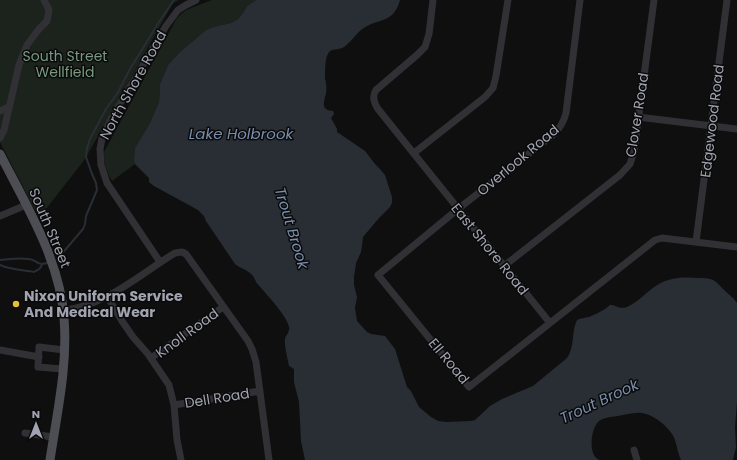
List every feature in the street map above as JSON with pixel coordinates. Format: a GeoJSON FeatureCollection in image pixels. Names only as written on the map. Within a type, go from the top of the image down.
{"type":"FeatureCollection","features":[{"type":"Feature","properties":{"kind":"main road","name":"South Street"},"geometry":{"type":"LineString","coordinates":[[0,154],[50,256],[64,310],[65,330],[63,369],[50,460]]}},
{"type":"Feature","properties":{"kind":"street"},"geometry":{"type":"LineString","coordinates":[[0,138],[4,130],[19,65],[27,45],[38,29],[46,21],[49,10],[44,0]]}},
{"type":"Feature","properties":{"kind":"street","name":"North Shore Road"},"geometry":{"type":"LineString","coordinates":[[160,262],[107,183],[101,165],[100,149],[102,138],[106,130],[166,26],[178,10],[196,0]]}},
{"type":"Feature","properties":{"kind":"street","name":"East Shore Road"},"geometry":{"type":"LineString","coordinates":[[434,0],[429,34],[425,47],[378,88],[374,97],[376,105],[550,323]]}},
{"type":"Feature","properties":{"kind":"street"},"geometry":{"type":"LineString","coordinates":[[414,153],[484,97],[492,88],[496,76],[508,0]]}},
{"type":"Feature","properties":{"kind":"street","name":"Overlook Road"},"geometry":{"type":"LineString","coordinates":[[378,275],[458,209],[554,134],[562,124],[567,108],[580,0]]}},
{"type":"Feature","properties":{"kind":"street","name":"Clover Road"},"geometry":{"type":"LineString","coordinates":[[504,266],[620,174],[628,167],[632,160],[654,0]]}},
{"type":"Feature","properties":{"kind":"street","name":"Edgewood Road"},"geometry":{"type":"LineString","coordinates":[[696,242],[727,0]]}},
{"type":"Feature","properties":{"kind":"street"},"geometry":{"type":"LineString","coordinates":[[0,111],[9,107]]}},
{"type":"Feature","properties":{"kind":"street"},"geometry":{"type":"LineString","coordinates":[[638,117],[737,129]]}},
{"type":"Feature","properties":{"kind":"street"},"geometry":{"type":"LineString","coordinates":[[0,216],[26,205]]}},
{"type":"Feature","properties":{"kind":"street"},"geometry":{"type":"LineString","coordinates":[[550,323],[655,240],[662,238],[737,247]]}},
{"type":"Feature","properties":{"kind":"street"},"geometry":{"type":"LineString","coordinates":[[64,310],[82,307],[108,296],[175,253],[182,252],[186,254],[248,341],[252,350],[255,358],[269,460]]}},
{"type":"Feature","properties":{"kind":"street","name":"Ell Road"},"geometry":{"type":"LineString","coordinates":[[378,275],[470,387],[550,323]]}},
{"type":"Feature","properties":{"kind":"street"},"geometry":{"type":"LineString","coordinates":[[108,296],[122,321],[133,337],[151,358],[169,385],[174,405],[177,440],[181,460]]}},
{"type":"Feature","properties":{"kind":"street","name":"Knoll Road"},"geometry":{"type":"LineString","coordinates":[[151,358],[223,307]]}},
{"type":"Feature","properties":{"kind":"street"},"geometry":{"type":"LineString","coordinates":[[63,369],[38,367],[39,347],[64,350]]}},
{"type":"Feature","properties":{"kind":"street"},"geometry":{"type":"LineString","coordinates":[[0,350],[39,357]]}},
{"type":"Feature","properties":{"kind":"street","name":"Dell Road"},"geometry":{"type":"LineString","coordinates":[[174,405],[260,391]]}},
{"type":"Feature","properties":{"kind":"street"},"geometry":{"type":"LineString","coordinates":[[25,433],[53,438]]}},
{"type":"Feature","properties":{"kind":"street"},"geometry":{"type":"LineString","coordinates":[[634,450],[637,460]]}},
{"type":"Feature","properties":{"kind":"green space","name":"South Street Wellfield"},"geometry":{"type":"Polygon","coordinates":[[[0,0],[179,0],[173,3],[85,159],[39,218],[0,142],[0,0]]]}},
{"type":"Feature","properties":{"kind":"green space"},"geometry":{"type":"Polygon","coordinates":[[[212,0],[256,0],[247,6],[238,19],[231,23],[206,30],[180,52],[168,65],[160,84],[159,102],[150,123],[135,148],[135,164],[112,181],[108,174],[104,160],[104,152],[177,18],[186,10],[212,0]]]}},
{"type":"Feature","properties":{"kind":"water","name":"Lake Holbrook"},"geometry":{"type":"Polygon","coordinates":[[[256,0],[400,0],[397,8],[389,17],[367,26],[344,47],[329,52],[325,65],[326,93],[324,105],[326,109],[333,111],[334,114],[331,118],[337,132],[365,151],[385,175],[392,197],[390,207],[363,237],[361,252],[356,263],[354,277],[357,297],[355,308],[357,321],[367,332],[385,336],[395,349],[407,387],[411,391],[419,407],[438,421],[446,422],[475,420],[490,406],[502,399],[533,386],[567,358],[571,349],[577,320],[589,317],[606,309],[610,305],[621,308],[627,307],[636,302],[655,286],[669,280],[683,278],[707,278],[716,282],[737,303],[736,447],[733,460],[681,460],[675,440],[663,423],[646,414],[633,413],[607,418],[597,423],[593,433],[592,449],[593,454],[599,460],[305,460],[301,441],[299,402],[294,382],[294,369],[289,366],[285,345],[285,339],[289,327],[284,316],[252,275],[235,264],[204,216],[198,210],[154,186],[149,182],[149,178],[135,164],[134,161],[135,148],[150,123],[159,102],[160,84],[168,65],[180,52],[206,30],[231,23],[238,19],[247,6],[256,0]]]}},
{"type":"Feature","properties":{"kind":"waterway"},"geometry":{"type":"LineString","coordinates":[[59,256],[83,229],[86,216],[97,190],[96,183],[86,157],[90,139],[130,69],[174,0]]}},
{"type":"Feature","properties":{"kind":"waterway"},"geometry":{"type":"LineString","coordinates":[[0,260],[26,259],[41,264],[47,263]]}},
{"type":"Feature","properties":{"kind":"waterway"},"geometry":{"type":"LineString","coordinates":[[0,265],[12,269],[34,272],[38,270],[42,264]]}},
{"type":"Feature","properties":{"kind":"place","name":"Nixon Uniform Service And Medical Wear"},"geometry":{"type":"Point","coordinates":[16,304]}},
{"type":"Feature","properties":{"kind":"water label","name":"Trout Brook"},"geometry":{"type":"Point","coordinates":[292,228]}},
{"type":"Feature","properties":{"kind":"water label","name":"Trout Brook"},"geometry":{"type":"Point","coordinates":[599,401]}}]}
